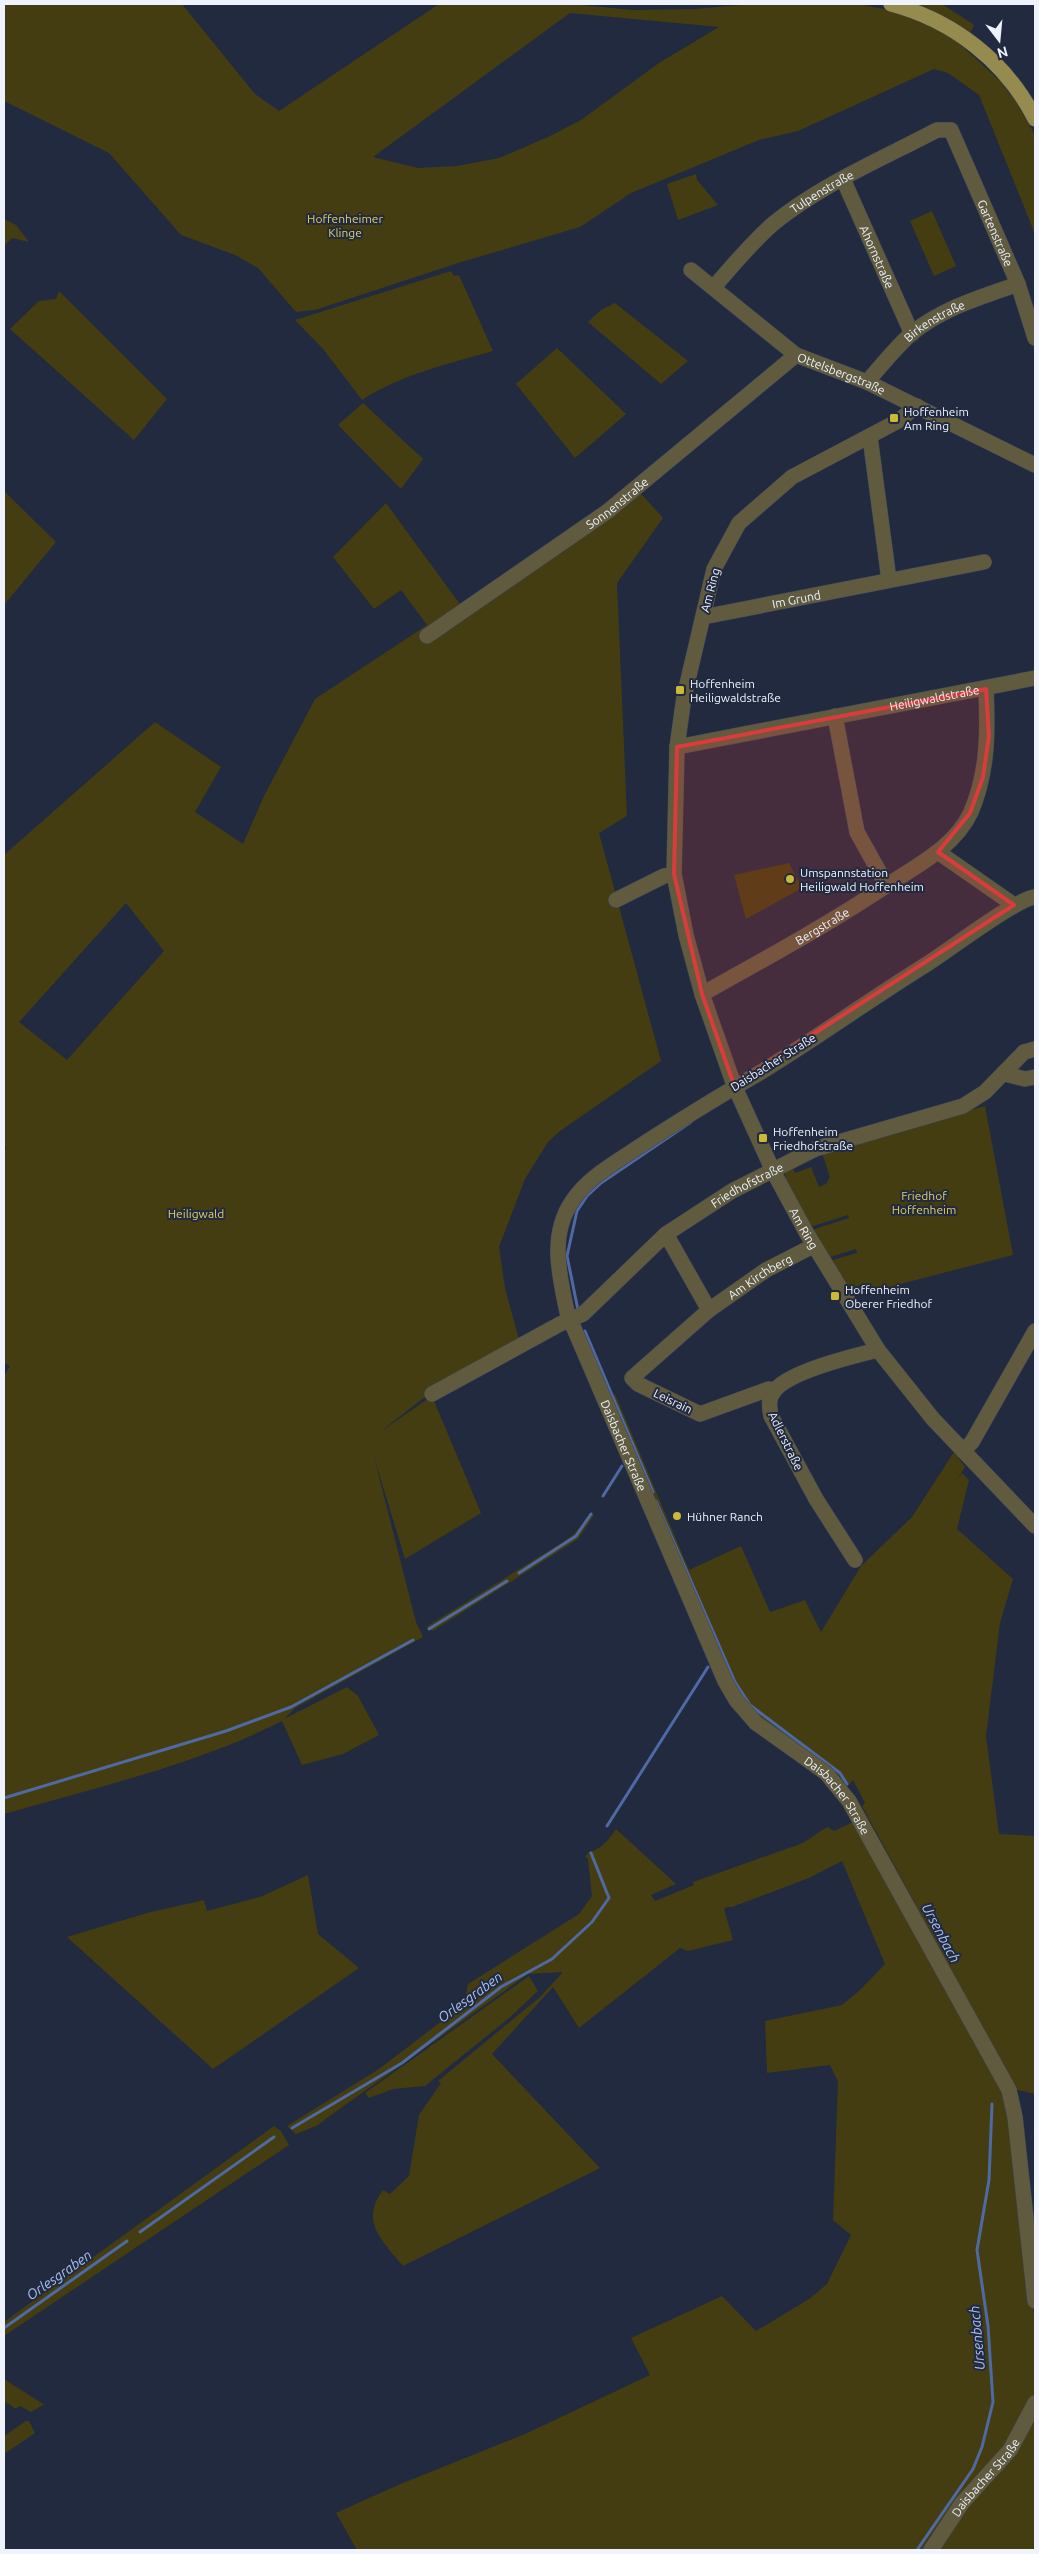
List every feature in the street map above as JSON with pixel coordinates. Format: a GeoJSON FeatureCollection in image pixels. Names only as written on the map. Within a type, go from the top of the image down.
{"type":"FeatureCollection","features":[{"type":"Feature","properties":{"kind":"main road"},"geometry":{"type":"LineString","coordinates":[[891,4],[937,20],[978,47],[1010,80],[1035,119]]}},
{"type":"Feature","properties":{"kind":"street","name":"Tulpenstraße"},"geometry":{"type":"LineString","coordinates":[[714,287],[741,255],[774,224],[806,200],[937,130],[951,130]]}},
{"type":"Feature","properties":{"kind":"street","name":"Gartenstraße"},"geometry":{"type":"LineString","coordinates":[[951,130],[1018,284],[1035,338]]}},
{"type":"Feature","properties":{"kind":"street","name":"Ahornstraße"},"geometry":{"type":"LineString","coordinates":[[844,179],[912,334]]}},
{"type":"Feature","properties":{"kind":"street","name":"Ottelsbergstraße"},"geometry":{"type":"LineString","coordinates":[[691,270],[796,355],[867,382],[1035,465]]}},
{"type":"Feature","properties":{"kind":"street","name":"Birkenstraße"},"geometry":{"type":"LineString","coordinates":[[867,382],[912,334],[938,315],[968,301],[1018,284]]}},
{"type":"Feature","properties":{"kind":"street","name":"Sonnenstraße"},"geometry":{"type":"LineString","coordinates":[[427,636],[608,511],[796,355]]}},
{"type":"Feature","properties":{"kind":"street","name":"Am Ring"},"geometry":{"type":"LineString","coordinates":[[917,406],[898,421],[792,477],[739,523],[714,569],[684,697],[677,746],[674,874],[686,936],[702,994],[734,1085],[773,1171],[814,1246],[878,1350],[933,1419],[1033,1519]]}},
{"type":"Feature","properties":{"kind":"street"},"geometry":{"type":"LineString","coordinates":[[870,436],[889,580]]}},
{"type":"Feature","properties":{"kind":"street","name":"Im Grund"},"geometry":{"type":"LineString","coordinates":[[703,617],[984,562]]}},
{"type":"Feature","properties":{"kind":"street","name":"Heiligwaldstraße"},"geometry":{"type":"LineString","coordinates":[[677,746],[986,689],[1035,678]]}},
{"type":"Feature","properties":{"kind":"street","name":"Bergstraße"},"geometry":{"type":"LineString","coordinates":[[702,994],[825,926],[938,852],[956,834],[970,814],[983,777],[989,736],[986,689]]}},
{"type":"Feature","properties":{"kind":"street"},"geometry":{"type":"LineString","coordinates":[[835,716],[857,832],[887,886]]}},
{"type":"Feature","properties":{"kind":"street"},"geometry":{"type":"LineString","coordinates":[[938,852],[1014,906]]}},
{"type":"Feature","properties":{"kind":"street"},"geometry":{"type":"LineString","coordinates":[[616,900],[664,876],[674,874]]}},
{"type":"Feature","properties":{"kind":"street","name":"Daisbacher Straße"},"geometry":{"type":"LineString","coordinates":[[1035,897],[1029,897],[1014,906],[755,1075],[734,1085],[590,1179],[563,1215],[557,1246],[558,1268],[572,1321],[725,1681],[736,1700],[756,1723],[826,1773],[849,1801],[1009,2090],[1015,2117],[1035,2301]]}},
{"type":"Feature","properties":{"kind":"street","name":"Friedhofstraße"},"geometry":{"type":"LineString","coordinates":[[572,1321],[583,1314],[666,1234],[732,1192],[815,1150],[963,1106],[985,1092],[1005,1074],[1024,1052],[1035,1049]]}},
{"type":"Feature","properties":{"kind":"street"},"geometry":{"type":"LineString","coordinates":[[1005,1074],[1025,1079],[1035,1077]]}},
{"type":"Feature","properties":{"kind":"street"},"geometry":{"type":"LineString","coordinates":[[666,1234],[709,1310]]}},
{"type":"Feature","properties":{"kind":"street","name":"Am Kirchberg"},"geometry":{"type":"LineString","coordinates":[[632,1378],[709,1310],[766,1270],[814,1246]]}},
{"type":"Feature","properties":{"kind":"street"},"geometry":{"type":"LineString","coordinates":[[432,1394],[560,1324],[572,1321]]}},
{"type":"Feature","properties":{"kind":"street"},"geometry":{"type":"LineString","coordinates":[[963,1451],[972,1442],[1035,1331]]}},
{"type":"Feature","properties":{"kind":"street","name":"Adlerstraße"},"geometry":{"type":"LineString","coordinates":[[855,1560],[816,1499],[771,1416],[769,1403],[774,1391],[784,1382],[834,1361],[878,1350]]}},
{"type":"Feature","properties":{"kind":"street","name":"Leisrain"},"geometry":{"type":"LineString","coordinates":[[632,1378],[638,1384],[700,1414],[768,1389],[774,1391]]}},
{"type":"Feature","properties":{"kind":"street","name":"Daisbacher Straße"},"geometry":{"type":"LineString","coordinates":[[932,2550],[962,2503],[1010,2450],[1035,2403]]}},
{"type":"Feature","properties":{"kind":"highlighted area"},"geometry":{"type":"Polygon","coordinates":[[[986,689],[989,736],[983,777],[970,813],[938,852],[1014,905],[734,1085],[702,994],[674,874],[677,747],[986,689]]]}},
{"type":"Feature","properties":{"kind":"green space","name":"Hoffenheimer Klinge"},"geometry":{"type":"Polygon","coordinates":[[[4,4],[182,4],[255,94],[279,111],[439,4],[571,4],[633,10],[695,9],[753,4],[858,4],[904,13],[950,35],[1000,81],[1017,103],[1035,135],[1035,234],[979,95],[948,73],[934,69],[798,131],[759,140],[631,193],[580,227],[458,263],[315,310],[296,312],[258,268],[235,255],[181,235],[109,153],[4,101],[4,4]],[[570,13],[373,157],[418,168],[457,166],[499,158],[548,137],[581,120],[659,63],[719,27],[570,13]]]}},
{"type":"Feature","properties":{"kind":"green space"},"geometry":{"type":"Polygon","coordinates":[[[917,4],[942,4],[974,25],[969,35],[930,9],[917,4]]]}},
{"type":"Feature","properties":{"kind":"green space"},"geometry":{"type":"Polygon","coordinates":[[[696,174],[697,180],[718,205],[678,220],[667,184],[696,174]]]}},
{"type":"Feature","properties":{"kind":"green space"},"geometry":{"type":"Polygon","coordinates":[[[932,211],[956,266],[934,276],[910,221],[932,211]]]}},
{"type":"Feature","properties":{"kind":"green space"},"geometry":{"type":"Polygon","coordinates":[[[4,219],[16,225],[29,242],[12,238],[4,246],[4,219]]]}},
{"type":"Feature","properties":{"kind":"green space"},"geometry":{"type":"Polygon","coordinates":[[[451,271],[454,276],[459,275],[493,351],[409,376],[362,400],[324,350],[295,320],[451,271]]]}},
{"type":"Feature","properties":{"kind":"green space"},"geometry":{"type":"Polygon","coordinates":[[[59,291],[167,399],[134,440],[10,329],[39,301],[56,299],[59,291]]]}},
{"type":"Feature","properties":{"kind":"green space"},"geometry":{"type":"Polygon","coordinates":[[[615,303],[688,361],[661,384],[588,322],[601,310],[615,303]]]}},
{"type":"Feature","properties":{"kind":"green space"},"geometry":{"type":"Polygon","coordinates":[[[557,348],[626,414],[575,458],[516,384],[557,348]]]}},
{"type":"Feature","properties":{"kind":"green space"},"geometry":{"type":"Polygon","coordinates":[[[363,403],[423,459],[401,489],[338,425],[363,403]]]}},
{"type":"Feature","properties":{"kind":"green space","name":"Heiligwald"},"geometry":{"type":"Polygon","coordinates":[[[637,489],[663,518],[617,583],[627,816],[599,833],[661,1061],[560,1131],[548,1142],[525,1179],[499,1247],[505,1288],[520,1343],[431,1392],[380,1432],[432,1396],[481,1513],[405,1559],[374,1457],[416,1622],[423,1637],[295,1708],[284,1719],[347,1687],[358,1696],[379,1735],[343,1754],[302,1765],[282,1721],[249,1737],[181,1763],[4,1814],[4,1376],[10,1366],[4,1363],[4,1153],[6,1147],[4,1145],[4,855],[155,722],[221,767],[195,812],[243,844],[264,796],[315,699],[427,625],[401,590],[374,609],[333,557],[386,503],[462,607],[637,489]],[[126,903],[19,1022],[67,1060],[164,951],[126,903]]]}},
{"type":"Feature","properties":{"kind":"green space"},"geometry":{"type":"Polygon","coordinates":[[[4,491],[56,542],[4,605],[4,491]]]}},
{"type":"Feature","properties":{"kind":"green space"},"geometry":{"type":"Polygon","coordinates":[[[789,863],[802,888],[746,919],[734,875],[789,863]]]}},
{"type":"Feature","properties":{"kind":"green space","name":"Friedhof Hoffenheim"},"geometry":{"type":"Polygon","coordinates":[[[985,1106],[1013,1255],[869,1292],[866,1284],[848,1289],[829,1261],[857,1253],[856,1249],[827,1258],[812,1230],[849,1218],[848,1215],[810,1227],[786,1181],[785,1173],[792,1166],[795,1173],[811,1167],[819,1187],[826,1184],[830,1177],[822,1153],[985,1106]]]}},
{"type":"Feature","properties":{"kind":"green space"},"geometry":{"type":"Polygon","coordinates":[[[615,1394],[689,1570],[741,1546],[770,1612],[805,1600],[821,1632],[861,1566],[912,1517],[954,1452],[965,1467],[956,1481],[962,1473],[969,1480],[957,1529],[1013,1579],[1000,1623],[986,1736],[999,1834],[1035,1836],[1035,2094],[1014,2089],[862,1806],[865,1803],[853,1780],[846,1788],[775,1733],[737,1696],[610,1397],[615,1394]]]}},
{"type":"Feature","properties":{"kind":"green space"},"geometry":{"type":"Polygon","coordinates":[[[591,1513],[594,1515],[578,1539],[433,1631],[426,1627],[563,1542],[574,1534],[591,1513]]]}},
{"type":"Feature","properties":{"kind":"green space"},"geometry":{"type":"Polygon","coordinates":[[[855,1821],[1006,2092],[1028,2249],[1035,2328],[1035,2394],[1026,2418],[928,2550],[357,2550],[336,2513],[398,2485],[525,2434],[650,2375],[631,2338],[722,2296],[756,2331],[809,2299],[827,2284],[851,2235],[833,2220],[838,2082],[830,2065],[767,2073],[765,2021],[842,2005],[860,1990],[885,1964],[842,1861],[809,1878],[732,1907],[727,1907],[724,1909],[733,1940],[688,1951],[680,1948],[579,2028],[553,1987],[492,2054],[600,2168],[403,2266],[376,2231],[373,2212],[376,2201],[383,2190],[390,2194],[409,2176],[419,2115],[441,2083],[438,2081],[540,1997],[563,1972],[528,1974],[316,2126],[296,2134],[287,2126],[379,2069],[464,2004],[468,1984],[579,1914],[592,1896],[588,1859],[585,1857],[589,1852],[598,1849],[605,1843],[616,1829],[676,1884],[651,1895],[655,1901],[694,1885],[693,1882],[803,1843],[827,1827],[834,1831],[855,1821]]]}},
{"type":"Feature","properties":{"kind":"green space"},"geometry":{"type":"Polygon","coordinates":[[[308,1875],[318,1934],[359,1968],[213,2069],[67,1937],[147,1913],[204,1900],[207,1911],[260,1897],[308,1875]]]}},
{"type":"Feature","properties":{"kind":"green space"},"geometry":{"type":"Polygon","coordinates":[[[529,1976],[538,1991],[509,2018],[425,2086],[393,2089],[369,2098],[365,2093],[529,1976]]]}},
{"type":"Feature","properties":{"kind":"green space"},"geometry":{"type":"Polygon","coordinates":[[[274,2126],[281,2131],[289,2145],[4,2336],[4,2322],[274,2126]]]}},
{"type":"Feature","properties":{"kind":"green space"},"geometry":{"type":"Polygon","coordinates":[[[4,2379],[43,2405],[31,2412],[20,2406],[16,2409],[4,2401],[4,2379]]]}},
{"type":"Feature","properties":{"kind":"green space"},"geometry":{"type":"Polygon","coordinates":[[[1035,2408],[1035,2550],[934,2550],[1035,2408]]]}},
{"type":"Feature","properties":{"kind":"green space"},"geometry":{"type":"Polygon","coordinates":[[[26,2421],[29,2421],[35,2433],[4,2454],[4,2436],[26,2421]]]}},
{"type":"Feature","properties":{"kind":"waterway"},"geometry":{"type":"LineString","coordinates":[[578,1310],[567,1256],[577,1211],[587,1196],[601,1183],[691,1122]]}},
{"type":"Feature","properties":{"kind":"waterway"},"geometry":{"type":"LineString","coordinates":[[585,1331],[653,1492]]}},
{"type":"Feature","properties":{"kind":"waterway"},"geometry":{"type":"LineString","coordinates":[[603,1496],[622,1466]]}},
{"type":"Feature","properties":{"kind":"waterway"},"geometry":{"type":"LineString","coordinates":[[656,1501],[735,1682],[750,1705],[840,1773],[847,1784]]}},
{"type":"Feature","properties":{"kind":"waterway"},"geometry":{"type":"LineString","coordinates":[[519,1573],[576,1536],[591,1514]]}},
{"type":"Feature","properties":{"kind":"waterway"},"geometry":{"type":"LineString","coordinates":[[429,1629],[507,1581]]}},
{"type":"Feature","properties":{"kind":"waterway"},"geometry":{"type":"LineString","coordinates":[[4,1798],[226,1731],[291,1707],[413,1640]]}},
{"type":"Feature","properties":{"kind":"waterway","name":"Orlesgraben"},"geometry":{"type":"LineString","coordinates":[[607,1826],[708,1667]]}},
{"type":"Feature","properties":{"kind":"waterway","name":"Orlesgraben"},"geometry":{"type":"LineString","coordinates":[[292,2128],[402,2063],[501,1987],[552,1959],[592,1922],[609,1898],[591,1853]]}},
{"type":"Feature","properties":{"kind":"waterway","name":"Ursenbach"},"geometry":{"type":"LineString","coordinates":[[917,2550],[973,2469],[982,2447],[993,2402],[988,2326],[977,2250],[989,2180],[992,2104]]}},
{"type":"Feature","properties":{"kind":"waterway","name":"Orlesgraben"},"geometry":{"type":"LineString","coordinates":[[140,2232],[274,2137]]}},
{"type":"Feature","properties":{"kind":"waterway","name":"Orlesgraben"},"geometry":{"type":"LineString","coordinates":[[4,2328],[127,2241]]}},
{"type":"Feature","properties":{"kind":"place","name":"Hoffenheim Am Ring"},"geometry":{"type":"Point","coordinates":[894,418]}},
{"type":"Feature","properties":{"kind":"place","name":"Hoffenheim Heiligwaldstraße"},"geometry":{"type":"Point","coordinates":[680,690]}},
{"type":"Feature","properties":{"kind":"place","name":"Umspannstation Heiligwald Hoffenheim"},"geometry":{"type":"Point","coordinates":[790,879]}},
{"type":"Feature","properties":{"kind":"place","name":"Hoffenheim Friedhofstraße"},"geometry":{"type":"Point","coordinates":[763,1138]}},
{"type":"Feature","properties":{"kind":"place","name":"Hoffenheim Oberer Friedhof"},"geometry":{"type":"Point","coordinates":[835,1296]}},
{"type":"Feature","properties":{"kind":"place","name":"Hühner Ranch"},"geometry":{"type":"Point","coordinates":[677,1516]}}]}
